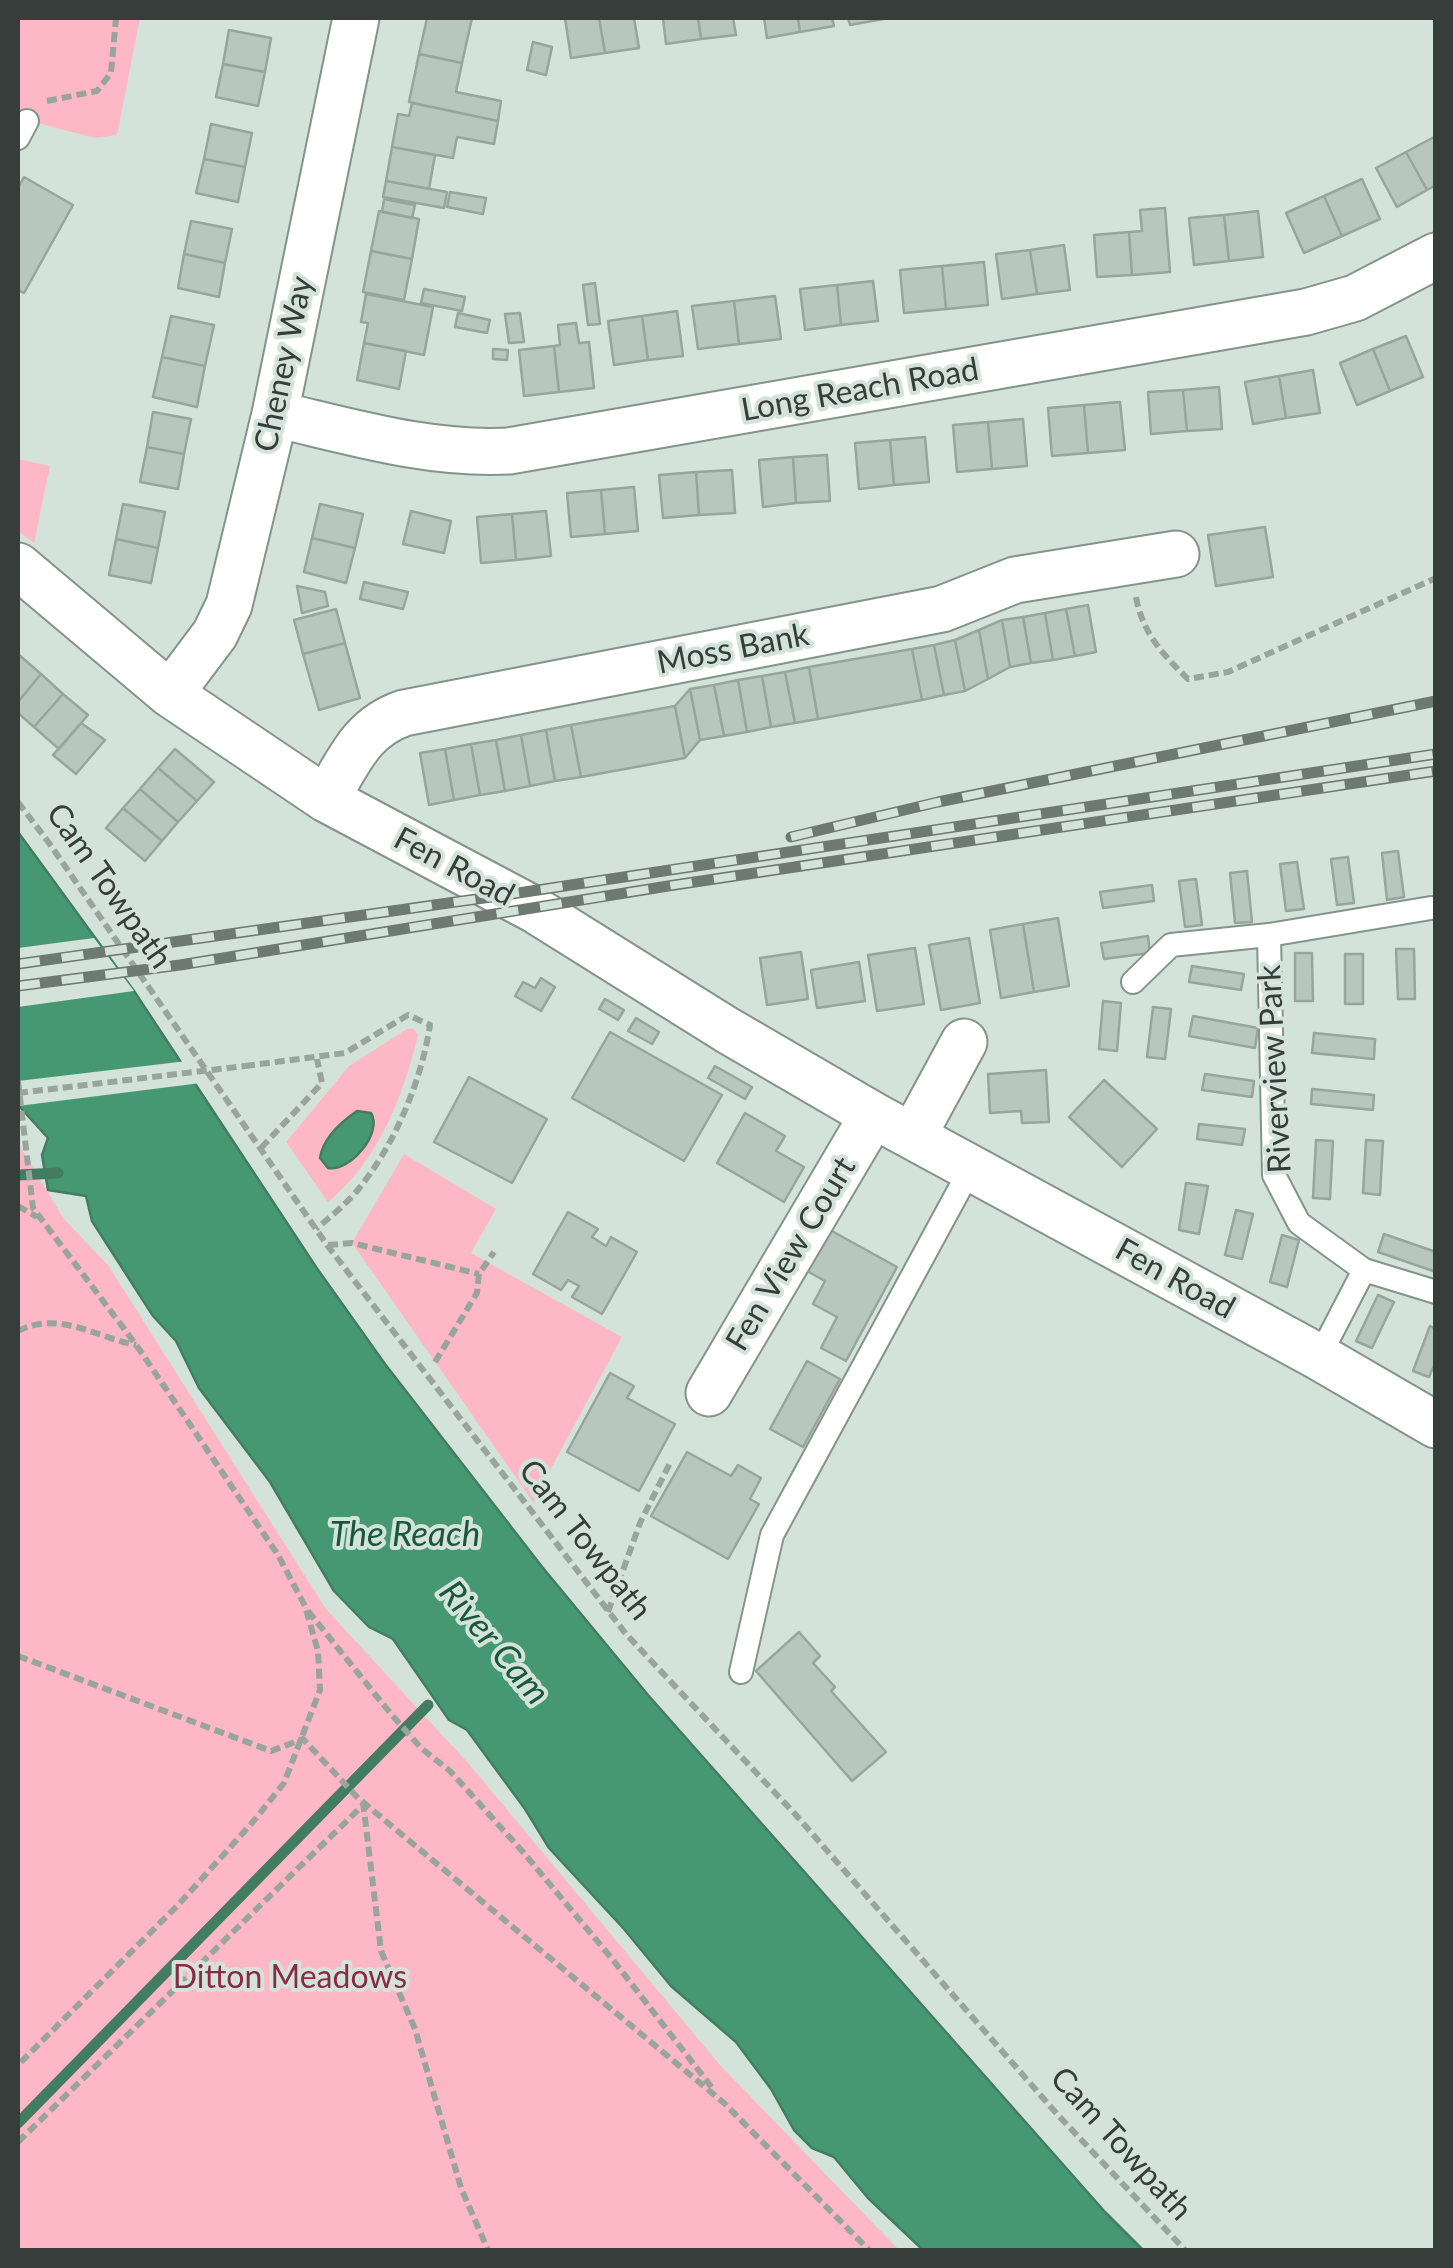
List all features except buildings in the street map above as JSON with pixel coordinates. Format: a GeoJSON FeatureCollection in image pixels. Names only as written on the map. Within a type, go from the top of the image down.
{"type":"FeatureCollection","features":[{"type":"Feature","properties":{"kind":"street","name":"Cheney Way"},"geometry":{"type":"LineString","coordinates":[[170,694],[215,634],[229,605],[275,414],[356,18]]}},
{"type":"Feature","properties":{"kind":"street","name":"Long Reach Road"},"geometry":{"type":"LineString","coordinates":[[275,414],[430,450],[509,451],[1306,312],[1355,298],[1436,256]]}},
{"type":"Feature","properties":{"kind":"street","name":"Moss Bank"},"geometry":{"type":"LineString","coordinates":[[326,799],[367,734],[382,720],[404,712],[942,609],[1015,580],[1176,554]]}},
{"type":"Feature","properties":{"kind":"street","name":"Fen Road"},"geometry":{"type":"LineString","coordinates":[[18,566],[170,694],[326,799],[535,910],[726,1030],[874,1115],[1436,1424]]}},
{"type":"Feature","properties":{"kind":"street"},"geometry":{"type":"LineString","coordinates":[[914,1136],[964,1042]]}},
{"type":"Feature","properties":{"kind":"street","name":"Fen View Court"},"geometry":{"type":"LineString","coordinates":[[709,1393],[874,1115]]}},
{"type":"Feature","properties":{"kind":"lane","name":"Riverview Park"},"geometry":{"type":"LineString","coordinates":[[1431,908],[1269,936],[1274,1176],[1299,1223],[1364,1270],[1436,1292]]}},
{"type":"Feature","properties":{"kind":"lane"},"geometry":{"type":"LineString","coordinates":[[1132,982],[1171,945],[1269,936]]}},
{"type":"Feature","properties":{"kind":"lane"},"geometry":{"type":"LineString","coordinates":[[741,1672],[772,1536],[972,1168]]}},
{"type":"Feature","properties":{"kind":"lane"},"geometry":{"type":"LineString","coordinates":[[1319,1358],[1364,1270]]}},
{"type":"Feature","properties":{"kind":"path"},"geometry":{"type":"LineString","coordinates":[[22,129],[46,101],[96,91],[110,73],[116,18]]}},
{"type":"Feature","properties":{"kind":"path"},"geometry":{"type":"LineString","coordinates":[[1129,562],[1139,616],[1161,654],[1188,679],[1228,672],[1436,578]]}},
{"type":"Feature","properties":{"kind":"path","name":"Cam Towpath"},"geometry":{"type":"LineString","coordinates":[[18,802],[327,1245],[608,1612],[1185,2250]]}},
{"type":"Feature","properties":{"kind":"path"},"geometry":{"type":"LineString","coordinates":[[18,1093],[317,1058],[345,1053],[408,1015],[430,1025],[420,1074],[375,1168],[354,1195],[316,1229]]}},
{"type":"Feature","properties":{"kind":"path"},"geometry":{"type":"LineString","coordinates":[[260,1148],[322,1083],[317,1058]]}},
{"type":"Feature","properties":{"kind":"path"},"geometry":{"type":"LineString","coordinates":[[18,1080],[28,1200],[138,1346],[278,1555],[305,1606],[391,1714],[421,1748],[450,1771],[522,1852],[613,1960],[724,2103]]}},
{"type":"Feature","properties":{"kind":"path"},"geometry":{"type":"LineString","coordinates":[[18,1206],[42,1221]]}},
{"type":"Feature","properties":{"kind":"path"},"geometry":{"type":"LineString","coordinates":[[327,1245],[352,1243],[479,1274]]}},
{"type":"Feature","properties":{"kind":"path"},"geometry":{"type":"LineString","coordinates":[[436,1362],[477,1294],[479,1274],[494,1252]]}},
{"type":"Feature","properties":{"kind":"path"},"geometry":{"type":"LineString","coordinates":[[18,1331],[31,1324],[68,1322],[138,1346]]}},
{"type":"Feature","properties":{"kind":"path"},"geometry":{"type":"LineString","coordinates":[[608,1612],[640,1523],[670,1463]]}},
{"type":"Feature","properties":{"kind":"path"},"geometry":{"type":"LineString","coordinates":[[18,2065],[179,1904],[284,1784],[320,1690],[318,1651],[305,1606]]}},
{"type":"Feature","properties":{"kind":"path"},"geometry":{"type":"LineString","coordinates":[[18,1656],[270,1751],[303,1739]]}},
{"type":"Feature","properties":{"kind":"path"},"geometry":{"type":"LineString","coordinates":[[303,1739],[362,1801],[724,2103],[869,2250]]}},
{"type":"Feature","properties":{"kind":"path"},"geometry":{"type":"LineString","coordinates":[[18,2142],[362,1801]]}},
{"type":"Feature","properties":{"kind":"path"},"geometry":{"type":"LineString","coordinates":[[362,1801],[381,1951],[415,2030],[461,2188],[488,2250]]}},
{"type":"Feature","properties":{"kind":"green space"},"geometry":{"type":"Polygon","coordinates":[[[18,18],[140,18],[117,135],[95,138],[18,118],[18,18]]]}},
{"type":"Feature","properties":{"kind":"green space"},"geometry":{"type":"Polygon","coordinates":[[[18,459],[50,466],[34,543],[18,531],[18,459]]]}},
{"type":"Feature","properties":{"kind":"green space"},"geometry":{"type":"Polygon","coordinates":[[[407,1029],[414,1029],[418,1035],[386,1126],[361,1168],[328,1202],[286,1142],[349,1066],[407,1029]]]}},
{"type":"Feature","properties":{"kind":"green space","name":"Ditton Meadows"},"geometry":{"type":"Polygon","coordinates":[[[18,1143],[64,1219],[108,1265],[326,1609],[469,1764],[720,2065],[899,2250],[18,2250],[18,1143]]]}},
{"type":"Feature","properties":{"kind":"green space"},"geometry":{"type":"Polygon","coordinates":[[[404,1154],[496,1209],[471,1253],[622,1337],[533,1502],[352,1243],[404,1154]]]}},
{"type":"Feature","properties":{"kind":"water","name":"The Reach"},"geometry":{"type":"Polygon","coordinates":[[[18,832],[134,991],[316,1267],[385,1364],[543,1568],[648,1695],[1105,2212],[1143,2250],[923,2250],[868,2198],[834,2157],[812,2148],[794,2130],[771,2089],[736,2042],[671,1986],[549,1848],[467,1730],[449,1720],[393,1639],[369,1627],[334,1591],[270,1482],[199,1388],[176,1341],[153,1316],[92,1221],[86,1196],[48,1190],[42,1155],[48,1138],[18,1105],[18,832]]]}},
{"type":"Feature","properties":{"kind":"water"},"geometry":{"type":"Polygon","coordinates":[[[357,1111],[371,1113],[374,1121],[368,1140],[346,1164],[328,1168],[320,1158],[325,1144],[357,1111]]]}},
{"type":"Feature","properties":{"kind":"pier"},"geometry":{"type":"Polygon","coordinates":[[[94,938],[134,991],[18,1007],[18,948],[94,938]]]}},
{"type":"Feature","properties":{"kind":"pier"},"geometry":{"type":"Polygon","coordinates":[[[187,1061],[201,1083],[18,1106],[18,1081],[187,1061]]]}},
{"type":"Feature","properties":{"kind":"waterway"},"geometry":{"type":"LineString","coordinates":[[18,1175],[58,1173]]}},
{"type":"Feature","properties":{"kind":"waterway"},"geometry":{"type":"LineString","coordinates":[[18,2123],[428,1705]]}},
{"type":"Feature","properties":{"kind":"railway"},"geometry":{"type":"LineString","coordinates":[[791,837],[938,802],[1436,701]]}},
{"type":"Feature","properties":{"kind":"railway"},"geometry":{"type":"LineString","coordinates":[[18,964],[505,895],[1436,754]]}},
{"type":"Feature","properties":{"kind":"railway"},"geometry":{"type":"LineString","coordinates":[[18,986],[180,965],[668,886],[1436,771]]}},
{"type":"Feature","properties":{"kind":"water label","name":"River Cam"},"geometry":{"type":"Point","coordinates":[494,1643]}}]}
